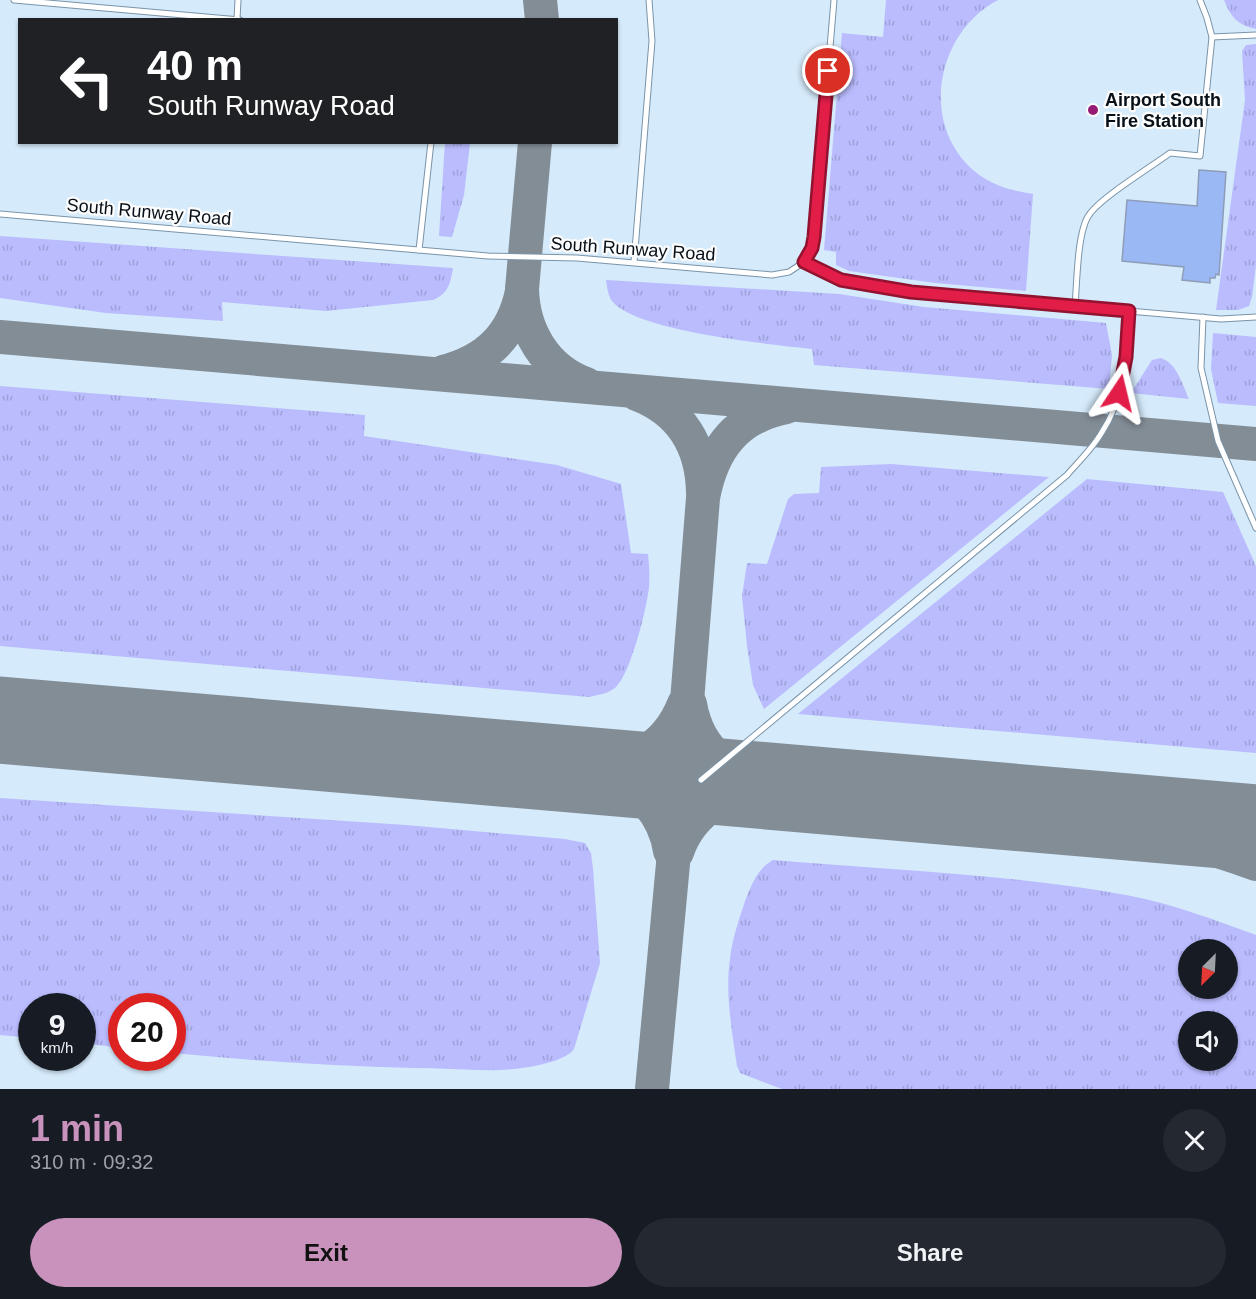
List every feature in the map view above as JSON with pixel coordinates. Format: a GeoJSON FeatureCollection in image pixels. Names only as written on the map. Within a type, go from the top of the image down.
{"type":"FeatureCollection","features":[{"type":"Feature","properties":{"kind":"lane"},"geometry":{"type":"LineString","coordinates":[[14,0],[226,18]]}},
{"type":"Feature","properties":{"kind":"lane"},"geometry":{"type":"LineString","coordinates":[[238,0],[238,18]]}},
{"type":"Feature","properties":{"kind":"lane"},"geometry":{"type":"LineString","coordinates":[[634,262],[652,41],[649,0]]}},
{"type":"Feature","properties":{"kind":"lane"},"geometry":{"type":"LineString","coordinates":[[834,0],[814,237],[812,248],[804,262],[841,280],[936,295],[1203,317],[1239,319],[1256,317]]}},
{"type":"Feature","properties":{"kind":"lane"},"geometry":{"type":"LineString","coordinates":[[1075,306],[1082,235],[1089,215],[1103,201],[1170,153],[1200,156],[1212,37],[1200,0]]}},
{"type":"Feature","properties":{"kind":"lane"},"geometry":{"type":"LineString","coordinates":[[1212,37],[1256,35]]}},
{"type":"Feature","properties":{"kind":"lane"},"geometry":{"type":"LineString","coordinates":[[420,250],[431,144]]}},
{"type":"Feature","properties":{"kind":"lane","name":"South Runway Road"},"geometry":{"type":"LineString","coordinates":[[0,214],[488,256],[634,262],[771,275],[789,272],[804,262]]}},
{"type":"Feature","properties":{"kind":"lane"},"geometry":{"type":"LineString","coordinates":[[701,780],[1067,475],[1103,432],[1119,393],[1126,357],[1129,311]]}},
{"type":"Feature","properties":{"kind":"lane"},"geometry":{"type":"LineString","coordinates":[[1203,317],[1201,368],[1218,441],[1256,528]]}},
{"type":"Feature","properties":{"kind":"shaded area"},"geometry":{"type":"Polygon","coordinates":[[[0,0],[1256,0],[1256,1089],[0,1089],[0,0]]]}},
{"type":"Feature","properties":{"kind":"green space"},"geometry":{"type":"Polygon","coordinates":[[[886,0],[998,0],[977,15],[960,35],[948,57],[942,82],[941,107],[947,132],[959,155],[978,174],[1004,187],[1033,194],[1026,291],[935,283],[849,271],[836,265],[836,252],[824,250],[842,33],[883,37],[886,0]]]}},
{"type":"Feature","properties":{"kind":"green space"},"geometry":{"type":"Polygon","coordinates":[[[1224,0],[1256,0],[1256,29],[1236,19],[1224,0]]]}},
{"type":"Feature","properties":{"kind":"green space"},"geometry":{"type":"Polygon","coordinates":[[[1256,44],[1256,265],[1252,297],[1249,306],[1238,310],[1216,310],[1245,100],[1242,51],[1246,45],[1256,44]]]}},
{"type":"Feature","properties":{"kind":"green space"},"geometry":{"type":"Polygon","coordinates":[[[445,144],[470,144],[464,195],[452,237],[439,236],[445,144]]]}},
{"type":"Feature","properties":{"kind":"green space"},"geometry":{"type":"Polygon","coordinates":[[[0,236],[453,268],[448,287],[433,300],[326,311],[222,302],[223,321],[106,313],[0,298],[0,236]]]}},
{"type":"Feature","properties":{"kind":"green space"},"geometry":{"type":"Polygon","coordinates":[[[606,280],[839,294],[924,307],[1106,323],[1112,355],[1109,389],[814,365],[812,349],[706,335],[648,321],[626,312],[612,301],[606,280]]]}},
{"type":"Feature","properties":{"kind":"green space"},"geometry":{"type":"Polygon","coordinates":[[[1213,333],[1256,337],[1256,406],[1218,403],[1211,369],[1213,333]]]}},
{"type":"Feature","properties":{"kind":"green space"},"geometry":{"type":"Polygon","coordinates":[[[1161,358],[1175,370],[1189,399],[1131,393],[1152,360],[1161,358]]]}},
{"type":"Feature","properties":{"kind":"green space"},"geometry":{"type":"Polygon","coordinates":[[[0,386],[365,415],[364,436],[557,465],[621,484],[631,553],[648,554],[649,587],[637,641],[621,681],[606,693],[589,697],[0,646],[0,386]]]}},
{"type":"Feature","properties":{"kind":"green space"},"geometry":{"type":"Polygon","coordinates":[[[891,464],[1049,477],[764,709],[753,685],[747,646],[742,596],[747,563],[767,564],[788,499],[794,494],[819,493],[821,467],[891,464]]]}},
{"type":"Feature","properties":{"kind":"green space"},"geometry":{"type":"Polygon","coordinates":[[[1087,479],[1223,492],[1256,566],[1256,753],[798,714],[1087,479]]]}},
{"type":"Feature","properties":{"kind":"green space"},"geometry":{"type":"Polygon","coordinates":[[[0,798],[406,825],[565,839],[585,843],[591,853],[600,963],[574,1049],[551,1062],[490,1070],[324,1064],[186,1054],[186,993],[108,993],[108,1046],[96,1045],[96,993],[18,993],[18,1037],[0,1035],[0,798]]]}},
{"type":"Feature","properties":{"kind":"green space"},"geometry":{"type":"Polygon","coordinates":[[[773,860],[1038,882],[1126,895],[1159,903],[1256,935],[1256,1089],[782,1089],[740,1073],[731,1026],[729,972],[731,952],[745,901],[756,877],[773,860]]]}},
{"type":"Feature","properties":{"kind":"building"},"geometry":{"type":"Polygon","coordinates":[[[1199,170],[1226,172],[1219,275],[1216,274],[1215,278],[1210,278],[1210,283],[1182,280],[1184,267],[1122,261],[1127,200],[1197,206],[1199,170]]]}},
{"type":"Feature","properties":{"kind":"taxiway"},"geometry":{"type":"LineString","coordinates":[[540,0],[542,18]]}},
{"type":"Feature","properties":{"kind":"taxiway"},"geometry":{"type":"LineString","coordinates":[[535,144],[522,289],[523,305],[532,334],[539,347],[559,369],[586,384]]}},
{"type":"Feature","properties":{"kind":"taxiway"},"geometry":{"type":"LineString","coordinates":[[443,372],[472,361],[495,344],[512,321],[522,291]]}},
{"type":"Feature","properties":{"kind":"taxiway"},"geometry":{"type":"LineString","coordinates":[[0,337],[1256,444]]}},
{"type":"Feature","properties":{"kind":"taxiway"},"geometry":{"type":"LineString","coordinates":[[637,394],[666,410],[686,432],[699,460],[703,492]]}},
{"type":"Feature","properties":{"kind":"taxiway"},"geometry":{"type":"LineString","coordinates":[[652,1089],[681,778],[703,498],[713,465],[729,438],[753,419],[786,407]]}},
{"type":"Feature","properties":{"kind":"taxiway"},"geometry":{"type":"LineString","coordinates":[[585,769],[617,763],[645,752],[667,733],[684,704]]}},
{"type":"Feature","properties":{"kind":"taxiway"},"geometry":{"type":"LineString","coordinates":[[690,704],[702,738],[722,760],[749,776],[782,787]]}},
{"type":"Feature","properties":{"kind":"taxiway"},"geometry":{"type":"LineString","coordinates":[[0,724],[26,722]]}},
{"type":"Feature","properties":{"kind":"taxiway"},"geometry":{"type":"LineString","coordinates":[[580,770],[594,771],[616,778],[638,793],[656,813],[670,851]]}},
{"type":"Feature","properties":{"kind":"taxiway"},"geometry":{"type":"LineString","coordinates":[[677,852],[692,824],[715,803],[744,791],[775,787]]}},
{"type":"Feature","properties":{"kind":"taxiway"},"geometry":{"type":"LineString","coordinates":[[1080,812],[1169,836],[1256,864]]}},
{"type":"Feature","properties":{"kind":"runway"},"geometry":{"type":"LineString","coordinates":[[0,720],[1256,828]]}},
{"type":"Feature","properties":{"kind":"place","name":"Airport South Fire Station"},"geometry":{"type":"Point","coordinates":[1093,110]}},
{"type":"Feature","properties":{"kind":"route"},"geometry":{"type":"LineString","coordinates":[[828,71],[814,237],[812,248],[804,262],[841,280],[911,292],[1129,311],[1126,357],[1119,393]]}}]}
